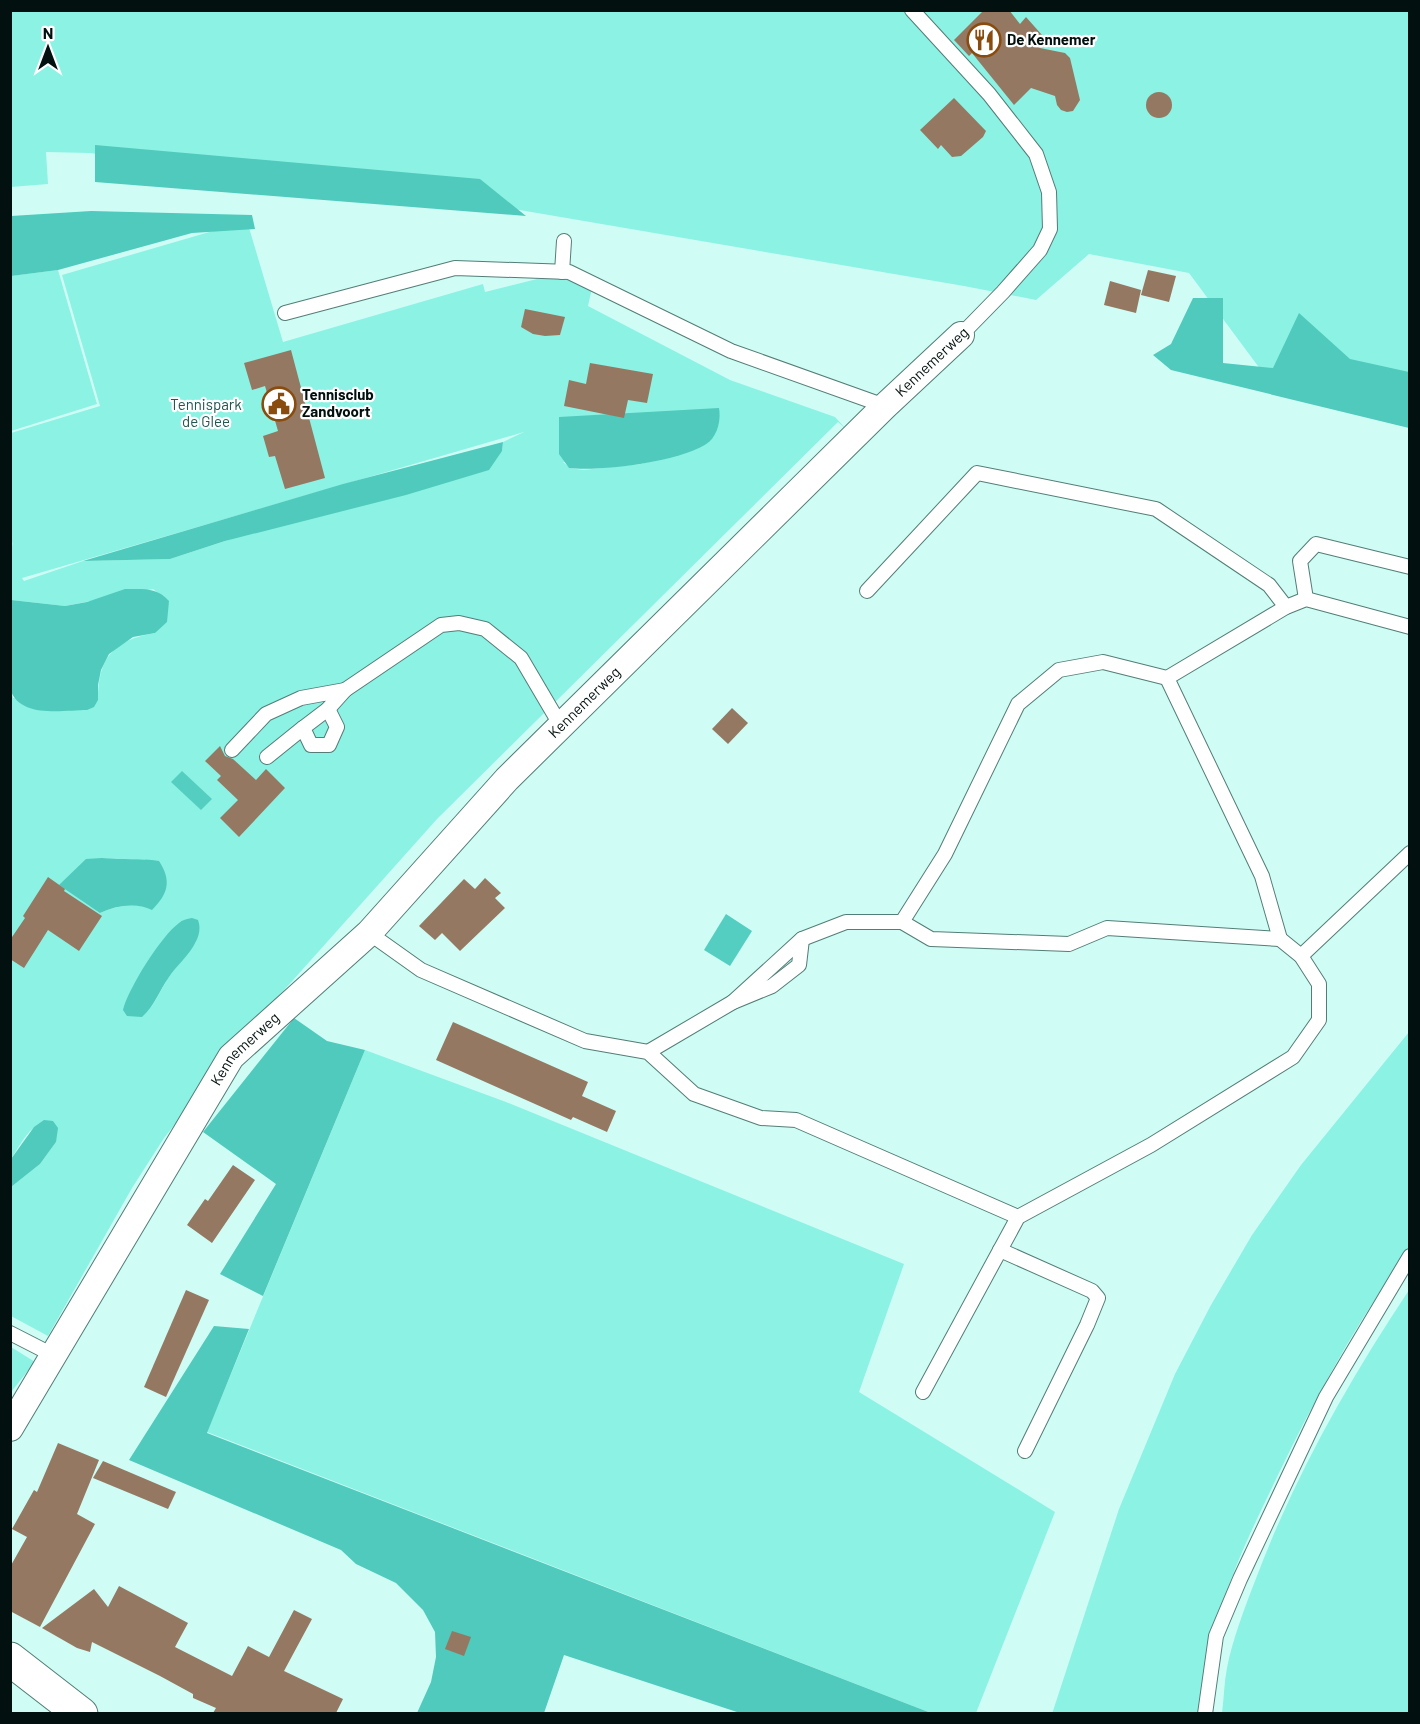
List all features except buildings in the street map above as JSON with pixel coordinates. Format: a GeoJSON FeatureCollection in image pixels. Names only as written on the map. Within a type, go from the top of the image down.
{"type":"FeatureCollection","features":[{"type":"Feature","properties":{"kind":"main road"},"geometry":{"type":"LineString","coordinates":[[10,1659],[81,1713]]}},
{"type":"Feature","properties":{"kind":"main road"},"geometry":{"type":"LineString","coordinates":[[10,1685],[73,1713]]}},
{"type":"Feature","properties":{"kind":"street","name":"Kennemerweg"},"geometry":{"type":"LineString","coordinates":[[10,1428],[231,1057],[369,933],[507,779],[885,406],[961,335]]}},
{"type":"Feature","properties":{"kind":"lane","name":"Kennemerweg"},"geometry":{"type":"LineString","coordinates":[[912,10],[989,94],[1036,154],[1048,192],[1050,229],[1040,250],[961,335]]}},
{"type":"Feature","properties":{"kind":"lane"},"geometry":{"type":"LineString","coordinates":[[562,272],[564,241]]}},
{"type":"Feature","properties":{"kind":"lane"},"geometry":{"type":"LineString","coordinates":[[285,312],[455,268],[569,272],[731,351],[885,406]]}},
{"type":"Feature","properties":{"kind":"lane"},"geometry":{"type":"LineString","coordinates":[[867,591],[977,473],[1156,509],[1269,585],[1286,607]]}},
{"type":"Feature","properties":{"kind":"lane"},"geometry":{"type":"LineString","coordinates":[[1306,599],[1300,561],[1316,544],[1410,567]]}},
{"type":"Feature","properties":{"kind":"lane"},"geometry":{"type":"LineString","coordinates":[[902,922],[945,854],[1018,704],[1059,670],[1102,662],[1167,678],[1286,607],[1306,599],[1410,627]]}},
{"type":"Feature","properties":{"kind":"lane"},"geometry":{"type":"LineString","coordinates":[[267,757],[328,709],[345,690],[441,625],[459,623],[485,629],[521,658],[561,726]]}},
{"type":"Feature","properties":{"kind":"lane"},"geometry":{"type":"LineString","coordinates":[[923,1392],[1018,1217],[1151,1145],[1293,1057],[1319,1020],[1319,984],[1301,956],[1280,939],[1262,876],[1167,678]]}},
{"type":"Feature","properties":{"kind":"lane"},"geometry":{"type":"LineString","coordinates":[[232,750],[266,714],[301,698],[345,690]]}},
{"type":"Feature","properties":{"kind":"lane"},"geometry":{"type":"LineString","coordinates":[[303,728],[311,745],[329,745],[337,727],[328,709]]}},
{"type":"Feature","properties":{"kind":"lane"},"geometry":{"type":"LineString","coordinates":[[1301,956],[1410,853]]}},
{"type":"Feature","properties":{"kind":"lane"},"geometry":{"type":"LineString","coordinates":[[648,1052],[733,1002],[772,986],[799,965],[802,939],[846,922],[902,922],[931,939],[1069,944],[1107,928],[1280,939]]}},
{"type":"Feature","properties":{"kind":"lane"},"geometry":{"type":"LineString","coordinates":[[369,933],[421,970],[563,1032],[585,1041],[648,1052],[694,1094],[761,1118],[796,1120],[1018,1217]]}},
{"type":"Feature","properties":{"kind":"lane"},"geometry":{"type":"LineString","coordinates":[[1000,1250],[1092,1291],[1098,1298],[1025,1451]]}},
{"type":"Feature","properties":{"kind":"lane"},"geometry":{"type":"LineString","coordinates":[[1205,1713],[1216,1636],[1240,1578],[1326,1397],[1410,1256]]}},
{"type":"Feature","properties":{"kind":"lane"},"geometry":{"type":"LineString","coordinates":[[10,1333],[52,1355]]}},
{"type":"Feature","properties":{"kind":"green space"},"geometry":{"type":"Polygon","coordinates":[[[11,11],[1409,11],[1409,425],[1272,385],[1189,273],[1089,254],[1036,300],[497,206],[90,153],[46,152],[48,184],[11,187],[11,11]]]}},
{"type":"Feature","properties":{"kind":"green space","name":"Tennispark de Glee"},"geometry":{"type":"Polygon","coordinates":[[[247,221],[283,342],[483,284],[485,292],[537,279],[564,279],[592,288],[588,306],[730,380],[835,417],[847,430],[838,422],[437,819],[260,1017],[164,1138],[132,1188],[48,1336],[11,1316],[11,1187],[40,1164],[56,1142],[53,1121],[46,1121],[33,1128],[11,1159],[11,689],[13,698],[98,700],[101,673],[111,653],[128,641],[155,633],[169,602],[153,589],[65,606],[11,600],[11,541],[13,546],[11,537],[11,433],[100,406],[62,275],[247,221]],[[524,432],[22,578],[24,581],[83,561],[170,559],[502,451],[503,442],[524,432]],[[709,442],[563,462],[570,468],[583,470],[641,464],[694,450],[709,442]],[[102,858],[100,913],[126,906],[152,909],[145,859],[102,858]],[[198,920],[151,1008],[168,978],[196,942],[198,920]]]}},
{"type":"Feature","properties":{"kind":"green space"},"geometry":{"type":"Polygon","coordinates":[[[58,270],[97,404],[11,431],[10,276],[58,270]]]}},
{"type":"Feature","properties":{"kind":"green space"},"geometry":{"type":"Polygon","coordinates":[[[1409,1032],[1409,1250],[1372,1304],[1322,1389],[1291,1447],[1249,1537],[1225,1598],[1199,1713],[1052,1714],[1119,1509],[1175,1374],[1211,1305],[1252,1235],[1301,1165],[1409,1032]]]}},
{"type":"Feature","properties":{"kind":"green space"},"geometry":{"type":"Polygon","coordinates":[[[365,1050],[506,1102],[904,1264],[859,1392],[1055,1512],[976,1713],[931,1713],[207,1432],[365,1050]]]}},
{"type":"Feature","properties":{"kind":"green space"},"geometry":{"type":"Polygon","coordinates":[[[1409,1290],[1409,1713],[1222,1713],[1226,1674],[1235,1635],[1270,1542],[1324,1431],[1409,1290]]]}},
{"type":"Feature","properties":{"kind":"green space"},"geometry":{"type":"Polygon","coordinates":[[[11,1347],[35,1362],[11,1392],[11,1347]]]}},
{"type":"Feature","properties":{"kind":"shaded area"},"geometry":{"type":"Polygon","coordinates":[[[95,145],[480,179],[526,216],[95,182],[95,145]]]}},
{"type":"Feature","properties":{"kind":"shaded area"},"geometry":{"type":"Polygon","coordinates":[[[91,211],[252,215],[255,229],[192,233],[58,270],[11,276],[11,216],[91,211]]]}},
{"type":"Feature","properties":{"kind":"shaded area"},"geometry":{"type":"Polygon","coordinates":[[[1193,298],[1223,298],[1223,363],[1273,368],[1299,313],[1350,359],[1409,372],[1409,428],[1171,370],[1153,355],[1171,344],[1193,298]]]}},
{"type":"Feature","properties":{"kind":"shaded area"},"geometry":{"type":"Polygon","coordinates":[[[719,408],[718,426],[712,439],[698,449],[682,455],[642,464],[583,469],[569,468],[559,454],[559,417],[719,408]]]}},
{"type":"Feature","properties":{"kind":"shaded area"},"geometry":{"type":"Polygon","coordinates":[[[503,442],[502,451],[489,470],[406,495],[225,541],[170,559],[83,561],[343,484],[503,442]]]}},
{"type":"Feature","properties":{"kind":"shaded area"},"geometry":{"type":"Polygon","coordinates":[[[125,589],[155,591],[164,596],[169,601],[167,622],[155,633],[133,637],[109,654],[101,670],[98,700],[94,707],[87,710],[43,711],[32,709],[15,699],[10,689],[11,600],[65,606],[87,602],[125,589]]]}},
{"type":"Feature","properties":{"kind":"shaded area"},"geometry":{"type":"Polygon","coordinates":[[[182,771],[212,799],[201,810],[171,782],[182,771]]]}},
{"type":"Feature","properties":{"kind":"shaded area"},"geometry":{"type":"Polygon","coordinates":[[[86,859],[159,861],[167,881],[165,893],[152,910],[139,906],[126,906],[100,913],[59,885],[86,859]]]}},
{"type":"Feature","properties":{"kind":"shaded area"},"geometry":{"type":"Polygon","coordinates":[[[726,914],[752,931],[730,966],[704,950],[726,914]]]}},
{"type":"Feature","properties":{"kind":"shaded area"},"geometry":{"type":"Polygon","coordinates":[[[192,918],[198,920],[200,928],[191,950],[169,977],[154,1003],[142,1017],[127,1016],[123,1010],[126,1001],[146,964],[172,930],[182,921],[192,918]]]}},
{"type":"Feature","properties":{"kind":"shaded area"},"geometry":{"type":"Polygon","coordinates":[[[294,1018],[327,1041],[365,1050],[263,1296],[220,1274],[276,1184],[203,1132],[294,1018]]]}},
{"type":"Feature","properties":{"kind":"shaded area"},"geometry":{"type":"Polygon","coordinates":[[[44,1120],[53,1121],[58,1128],[56,1142],[40,1164],[11,1187],[11,1159],[34,1127],[44,1120]]]}},
{"type":"Feature","properties":{"kind":"shaded area"},"geometry":{"type":"Polygon","coordinates":[[[214,1326],[249,1329],[207,1433],[931,1713],[740,1713],[564,1655],[544,1713],[417,1713],[431,1682],[436,1657],[435,1632],[423,1610],[396,1583],[356,1564],[341,1550],[129,1460],[214,1326]]]}},
{"type":"Feature","properties":{"kind":"place","name":"De Kennemer"},"geometry":{"type":"Point","coordinates":[984,40]}},
{"type":"Feature","properties":{"kind":"place","name":"Tennisclub Zandvoort"},"geometry":{"type":"Point","coordinates":[279,404]}}]}
